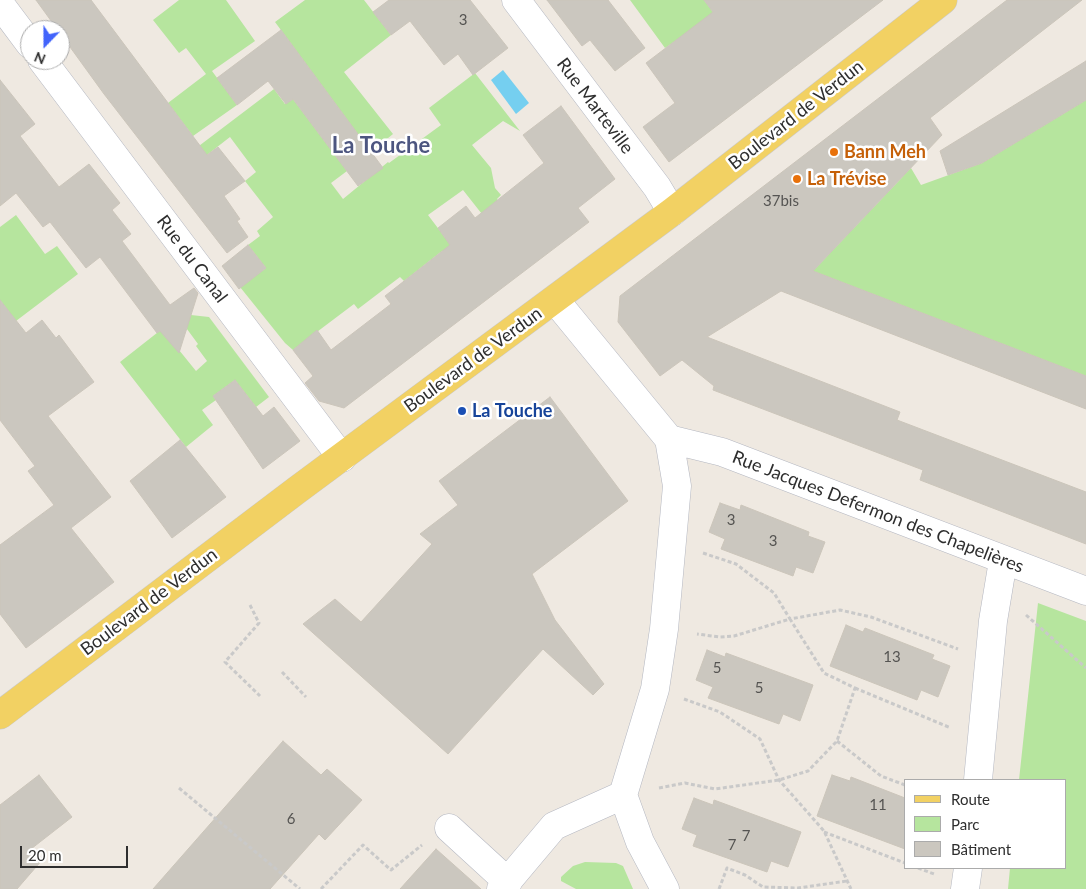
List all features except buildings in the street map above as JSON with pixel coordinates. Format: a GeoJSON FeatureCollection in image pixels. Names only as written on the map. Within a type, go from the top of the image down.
{"type":"FeatureCollection","features":[{"type":"Feature","properties":{"kind":"main road","name":"Boulevard de Verdun"},"geometry":{"type":"LineString","coordinates":[[0,715],[672,212],[943,0]]}},
{"type":"Feature","properties":{"kind":"street","name":"Rue Marteville"},"geometry":{"type":"LineString","coordinates":[[516,0],[657,187],[672,212]]}},
{"type":"Feature","properties":{"kind":"street"},"geometry":{"type":"LineString","coordinates":[[0,4],[20,31]]}},
{"type":"Feature","properties":{"kind":"street","name":"Rue du Canal"},"geometry":{"type":"LineString","coordinates":[[50,70],[342,458]]}},
{"type":"Feature","properties":{"kind":"street"},"geometry":{"type":"LineString","coordinates":[[555,300],[669,439],[677,486],[674,543],[664,630],[656,689],[623,795],[640,842],[666,889]]}},
{"type":"Feature","properties":{"kind":"street","name":"Rue Jacques Defermon des Chapelières"},"geometry":{"type":"LineString","coordinates":[[669,439],[722,452],[1003,561],[1086,591]]}},
{"type":"Feature","properties":{"kind":"street"},"geometry":{"type":"LineString","coordinates":[[978,779],[1003,561]]}},
{"type":"Feature","properties":{"kind":"street"},"geometry":{"type":"LineString","coordinates":[[454,832],[504,885],[554,826],[623,795]]}},
{"type":"Feature","properties":{"kind":"street"},"geometry":{"type":"LineString","coordinates":[[965,889],[968,869]]}},
{"type":"Feature","properties":{"kind":"path"},"geometry":{"type":"LineString","coordinates":[[674,543],[736,564],[774,593],[824,673],[855,688],[982,740]]}},
{"type":"Feature","properties":{"kind":"path"},"geometry":{"type":"LineString","coordinates":[[999,591],[1086,668]]}},
{"type":"Feature","properties":{"kind":"path"},"geometry":{"type":"LineString","coordinates":[[250,605],[260,623],[225,662],[260,696]]}},
{"type":"Feature","properties":{"kind":"path"},"geometry":{"type":"LineString","coordinates":[[664,630],[720,637],[734,636],[790,619],[840,610],[872,616],[990,662]]}},
{"type":"Feature","properties":{"kind":"path"},"geometry":{"type":"LineString","coordinates":[[282,672],[306,697]]}},
{"type":"Feature","properties":{"kind":"path"},"geometry":{"type":"LineString","coordinates":[[623,795],[685,783],[715,789],[779,780],[808,771],[837,741],[855,688]]}},
{"type":"Feature","properties":{"kind":"path"},"geometry":{"type":"LineString","coordinates":[[656,689],[720,712],[760,739],[779,780],[824,831],[851,889]]}},
{"type":"Feature","properties":{"kind":"path"},"geometry":{"type":"LineString","coordinates":[[837,741],[881,776],[904,785]]}},
{"type":"Feature","properties":{"kind":"path"},"geometry":{"type":"LineString","coordinates":[[179,788],[300,889]]}},
{"type":"Feature","properties":{"kind":"path"},"geometry":{"type":"LineString","coordinates":[[824,831],[904,863]]}},
{"type":"Feature","properties":{"kind":"path"},"geometry":{"type":"LineString","coordinates":[[321,889],[364,845],[391,870],[431,837],[448,850],[454,832]]}},
{"type":"Feature","properties":{"kind":"path"},"geometry":{"type":"LineString","coordinates":[[719,889],[727,868],[745,875],[763,887],[798,888],[847,881]]}},
{"type":"Feature","properties":{"kind":"green space"},"geometry":{"type":"Polygon","coordinates":[[[179,0],[226,0],[255,41],[212,71],[237,105],[193,136],[168,103],[206,74],[186,48],[179,53],[153,20],[179,0]]]}},
{"type":"Feature","properties":{"kind":"green space"},"geometry":{"type":"Polygon","coordinates":[[[305,0],[364,0],[391,35],[344,72],[393,134],[371,152],[275,22],[305,0]]]}},
{"type":"Feature","properties":{"kind":"green space"},"geometry":{"type":"Polygon","coordinates":[[[630,0],[704,0],[724,27],[683,36],[665,48],[630,0]]]}},
{"type":"Feature","properties":{"kind":"green space"},"geometry":{"type":"Polygon","coordinates":[[[475,73],[520,131],[503,121],[472,145],[491,168],[495,188],[501,195],[497,199],[520,229],[504,242],[463,190],[428,215],[475,277],[442,251],[404,281],[400,277],[358,309],[354,304],[293,350],[285,343],[240,287],[266,268],[248,245],[260,236],[257,231],[273,217],[245,181],[256,172],[230,137],[194,165],[187,155],[274,89],[285,104],[293,99],[347,171],[331,183],[343,199],[388,162],[441,125],[429,108],[475,73]]]}},
{"type":"Feature","properties":{"kind":"green space"},"geometry":{"type":"Polygon","coordinates":[[[1086,100],[1086,376],[813,271],[911,168],[921,185],[982,163],[1086,100]]]}},
{"type":"Feature","properties":{"kind":"green space"},"geometry":{"type":"Polygon","coordinates":[[[16,215],[45,254],[57,246],[78,274],[16,321],[0,300],[0,227],[16,215]]]}},
{"type":"Feature","properties":{"kind":"green space"},"geometry":{"type":"Polygon","coordinates":[[[191,315],[209,317],[269,397],[256,407],[235,380],[213,396],[216,400],[202,410],[213,425],[186,447],[120,362],[162,329],[196,371],[207,361],[196,346],[198,344],[184,325],[191,315]]]}},
{"type":"Feature","properties":{"kind":"green space"},"geometry":{"type":"Polygon","coordinates":[[[1038,603],[1086,621],[1086,889],[1008,889],[1010,869],[1066,869],[1066,779],[1019,779],[1038,603]]]}},
{"type":"Feature","properties":{"kind":"green space"},"geometry":{"type":"Polygon","coordinates":[[[585,862],[616,863],[623,866],[633,889],[576,889],[561,881],[561,877],[573,866],[585,862]]]}},
{"type":"Feature","properties":{"kind":"water"},"geometry":{"type":"Polygon","coordinates":[[[503,70],[529,103],[516,114],[491,80],[503,70]]]}},
{"type":"Feature","properties":{"kind":"place","name":"Bann Meh"},"geometry":{"type":"Point","coordinates":[834,152]}},
{"type":"Feature","properties":{"kind":"place","name":"La Trévise"},"geometry":{"type":"Point","coordinates":[797,179]}},
{"type":"Feature","properties":{"kind":"place","name":"La Touche"},"geometry":{"type":"Point","coordinates":[462,411]}},
{"type":"Feature","properties":{"kind":"district","name":"La Touche"},"geometry":{"type":"Point","coordinates":[381,146]}}]}
